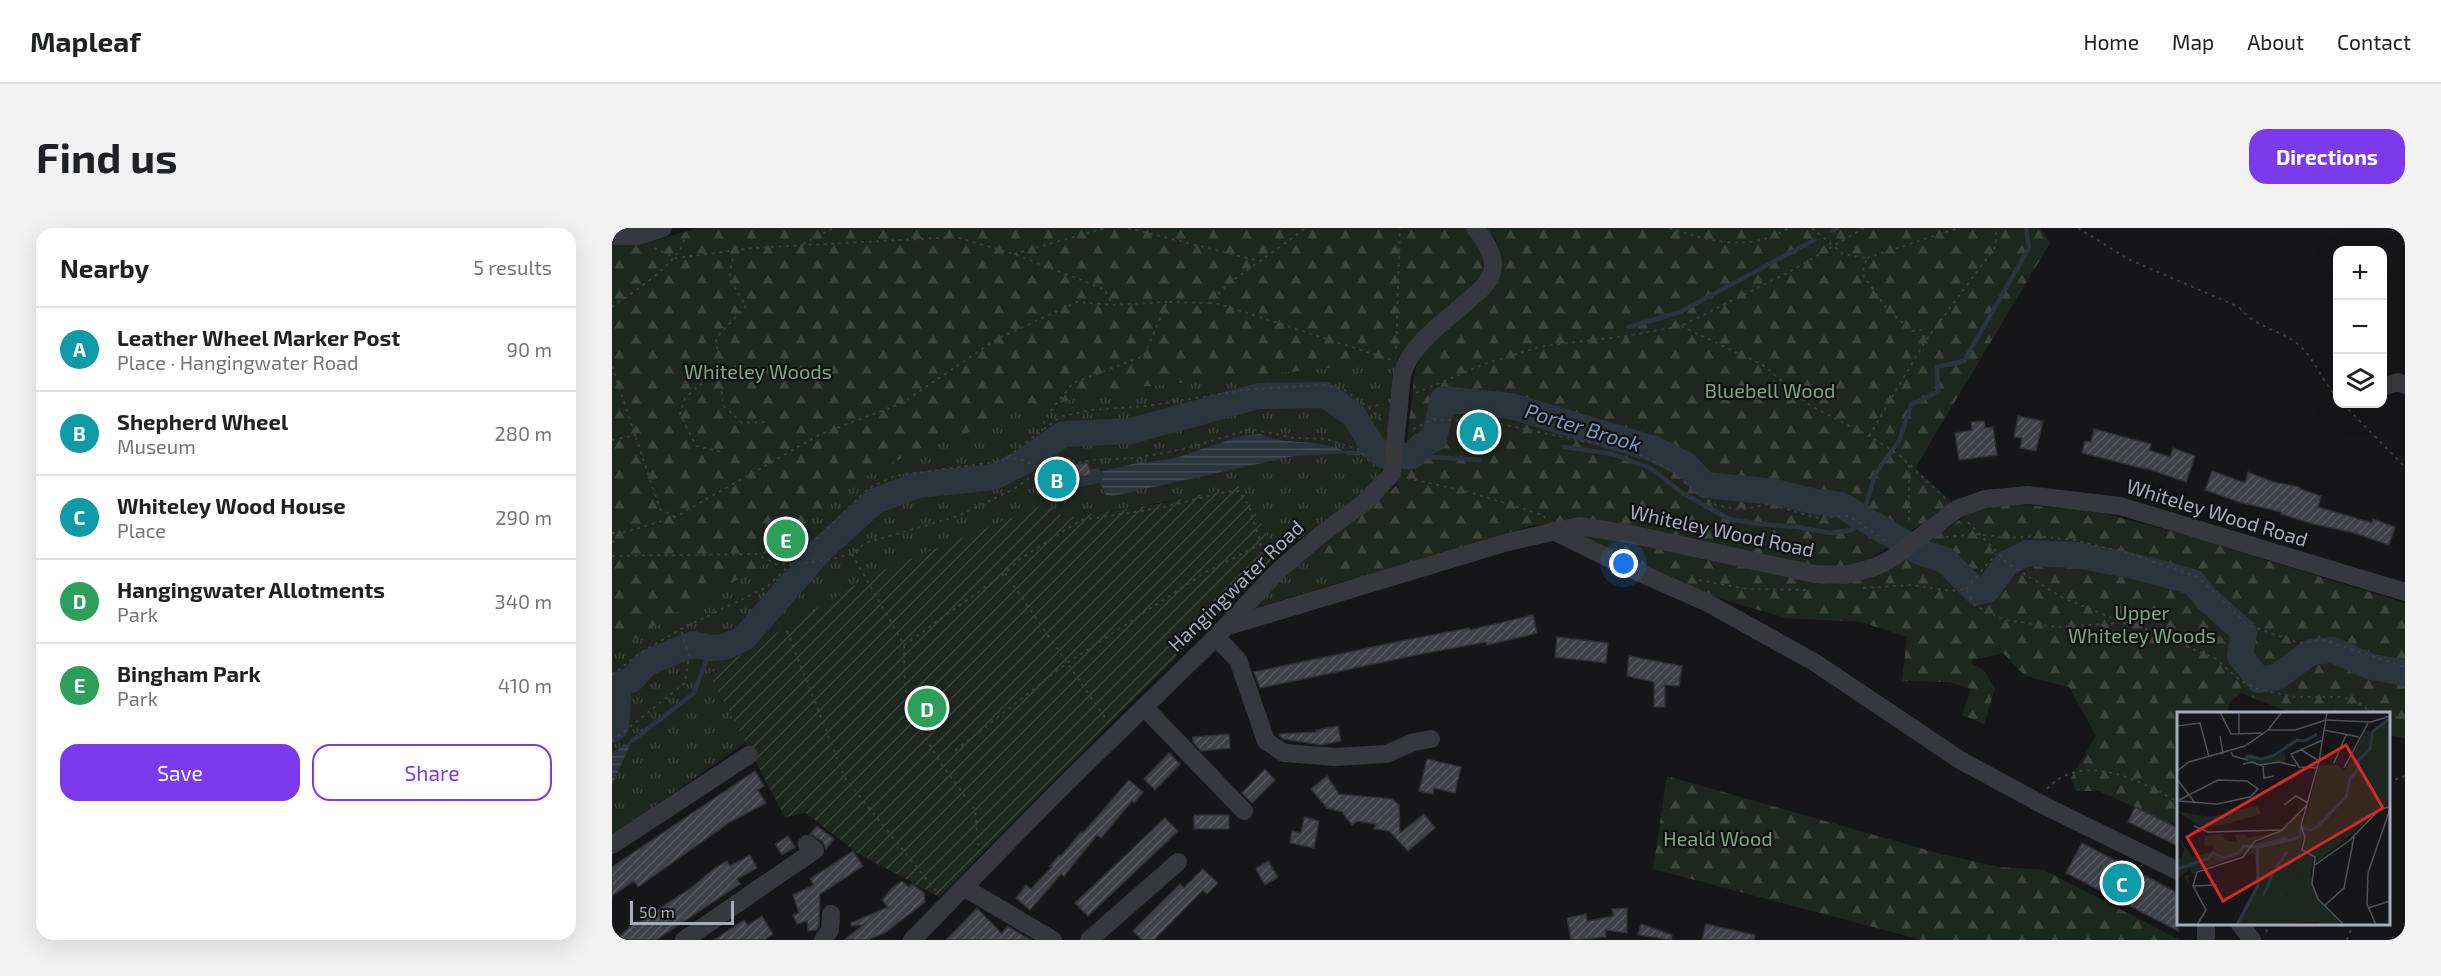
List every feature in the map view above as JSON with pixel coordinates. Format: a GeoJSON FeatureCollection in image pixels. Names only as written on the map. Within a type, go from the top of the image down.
{"type":"FeatureCollection","features":[{"type":"Feature","properties":{"kind":"street"},"geometry":{"type":"LineString","coordinates":[[612,236],[638,236],[663,228]]}},
{"type":"Feature","properties":{"kind":"street"},"geometry":{"type":"LineString","coordinates":[[1392,474],[1406,363],[1418,346],[1483,287],[1492,273],[1492,259],[1486,241],[1475,228]]}},
{"type":"Feature","properties":{"kind":"street"},"geometry":{"type":"LineString","coordinates":[[2387,385],[2398,382],[2405,385]]}},
{"type":"Feature","properties":{"kind":"street","name":"Hangingwater Road"},"geometry":{"type":"LineString","coordinates":[[917,938],[1278,571],[1320,535],[1365,502],[1392,474]]}},
{"type":"Feature","properties":{"kind":"street","name":"Whiteley Wood Road"},"geometry":{"type":"LineString","coordinates":[[1220,632],[1553,531],[1579,526],[1599,528],[1814,574],[1845,575],[1875,567],[1891,559],[1906,543],[1957,509],[1985,499],[2028,495],[2120,506],[2405,592]]}},
{"type":"Feature","properties":{"kind":"street"},"geometry":{"type":"LineString","coordinates":[[1553,531],[1706,602],[1814,662],[1960,760],[2036,801],[2177,871]]}},
{"type":"Feature","properties":{"kind":"street"},"geometry":{"type":"LineString","coordinates":[[1220,632],[1238,660],[1266,741],[1284,753],[1335,757],[1386,754],[1402,750],[1414,742],[1431,739]]}},
{"type":"Feature","properties":{"kind":"street"},"geometry":{"type":"LineString","coordinates":[[1144,707],[1244,811]]}},
{"type":"Feature","properties":{"kind":"street"},"geometry":{"type":"LineString","coordinates":[[612,845],[749,755]]}},
{"type":"Feature","properties":{"kind":"street"},"geometry":{"type":"LineString","coordinates":[[684,940],[814,850],[807,844]]}},
{"type":"Feature","properties":{"kind":"street"},"geometry":{"type":"LineString","coordinates":[[1089,940],[1178,862]]}},
{"type":"Feature","properties":{"kind":"street"},"geometry":{"type":"LineString","coordinates":[[965,888],[1053,940]]}},
{"type":"Feature","properties":{"kind":"street"},"geometry":{"type":"LineString","coordinates":[[823,940],[830,930],[831,914]]}},
{"type":"Feature","properties":{"kind":"street"},"geometry":{"type":"LineString","coordinates":[[2241,925],[2252,940]]}},
{"type":"Feature","properties":{"kind":"path"},"geometry":{"type":"LineString","coordinates":[[676,258],[686,233],[685,228]]}},
{"type":"Feature","properties":{"kind":"path"},"geometry":{"type":"LineString","coordinates":[[801,246],[833,228]]}},
{"type":"Feature","properties":{"kind":"path"},"geometry":{"type":"LineString","coordinates":[[1014,254],[1105,228]]}},
{"type":"Feature","properties":{"kind":"path"},"geometry":{"type":"LineString","coordinates":[[1128,228],[1260,262]]}},
{"type":"Feature","properties":{"kind":"path"},"geometry":{"type":"LineString","coordinates":[[1209,303],[1228,284],[1306,228]]}},
{"type":"Feature","properties":{"kind":"path"},"geometry":{"type":"LineString","coordinates":[[1395,349],[1400,228]]}},
{"type":"Feature","properties":{"kind":"path"},"geometry":{"type":"LineString","coordinates":[[1669,228],[1730,244],[1757,242],[1777,236],[1788,228]]}},
{"type":"Feature","properties":{"kind":"path"},"geometry":{"type":"LineString","coordinates":[[1812,228],[1843,254],[1866,258],[1958,228]]}},
{"type":"Feature","properties":{"kind":"path"},"geometry":{"type":"LineString","coordinates":[[1414,394],[1487,363],[1543,346],[1626,336],[1682,326],[1835,247],[1864,228]]}},
{"type":"Feature","properties":{"kind":"path"},"geometry":{"type":"LineString","coordinates":[[1869,436],[1926,340],[1996,246],[1996,228]]}},
{"type":"Feature","properties":{"kind":"path"},"geometry":{"type":"LineString","coordinates":[[2078,228],[2128,259],[2239,307],[2248,318],[2298,344],[2316,365],[2326,387],[2333,394]]}},
{"type":"Feature","properties":{"kind":"path"},"geometry":{"type":"LineString","coordinates":[[612,307],[676,258],[734,251],[956,237],[1014,254],[1104,290],[1113,305]]}},
{"type":"Feature","properties":{"kind":"path"},"geometry":{"type":"LineString","coordinates":[[654,248],[676,258]]}},
{"type":"Feature","properties":{"kind":"path"},"geometry":{"type":"LineString","coordinates":[[734,251],[729,278],[746,306],[716,338],[723,405],[742,423],[765,422]]}},
{"type":"Feature","properties":{"kind":"path"},"geometry":{"type":"LineString","coordinates":[[1866,258],[1862,274],[1888,310],[1912,331],[1921,330],[1926,340]]}},
{"type":"Feature","properties":{"kind":"path"},"geometry":{"type":"LineString","coordinates":[[612,533],[622,533],[675,516],[819,435],[902,403],[997,339],[1077,302],[1113,305],[1167,302],[1216,303],[1395,361]]}},
{"type":"Feature","properties":{"kind":"path"},"geometry":{"type":"LineString","coordinates":[[1042,431],[1045,418],[1073,382],[1144,356],[1167,302]]}},
{"type":"Feature","properties":{"kind":"path"},"geometry":{"type":"LineString","coordinates":[[1682,326],[1763,365],[1812,406],[1869,436],[1899,455],[1957,509],[1996,554],[2063,598],[2121,622],[2149,630],[2216,659],[2241,681],[2258,689],[2295,698],[2341,697],[2356,701],[2367,709],[2378,712]]}},
{"type":"Feature","properties":{"kind":"path"},"geometry":{"type":"LineString","coordinates":[[612,366],[660,509],[675,516]]}},
{"type":"Feature","properties":{"kind":"path"},"geometry":{"type":"LineString","coordinates":[[719,368],[685,398],[680,414],[696,446],[722,452]]}},
{"type":"Feature","properties":{"kind":"path"},"geometry":{"type":"LineString","coordinates":[[612,675],[640,653],[681,629],[767,587],[869,488],[895,476],[1002,461],[1060,417],[1091,410],[1147,406],[1251,389],[1324,385],[1343,389],[1368,407]]}},
{"type":"Feature","properties":{"kind":"path"},"geometry":{"type":"LineString","coordinates":[[2347,408],[2405,467]]}},
{"type":"Feature","properties":{"kind":"path"},"geometry":{"type":"LineString","coordinates":[[1434,419],[1496,423],[1634,452],[1671,470],[1695,492],[1716,505],[1741,510],[1769,504],[1821,519],[1849,516],[1865,526],[1906,543],[1909,529],[1909,464]]}},
{"type":"Feature","properties":{"kind":"path"},"geometry":{"type":"LineString","coordinates":[[612,556],[756,554],[776,564],[822,561],[852,554],[864,543],[958,516],[1014,489],[1041,468],[1092,460],[1138,458],[1188,448],[1251,429],[1295,438],[1324,439],[1358,449],[1363,456]]}},
{"type":"Feature","properties":{"kind":"path"},"geometry":{"type":"LineString","coordinates":[[612,440],[636,434]]}},
{"type":"Feature","properties":{"kind":"path"},"geometry":{"type":"LineString","coordinates":[[1006,458],[1020,459],[1041,468]]}},
{"type":"Feature","properties":{"kind":"path"},"geometry":{"type":"LineString","coordinates":[[1392,474],[1469,492],[1543,515],[1553,531]]}},
{"type":"Feature","properties":{"kind":"path"},"geometry":{"type":"LineString","coordinates":[[904,645],[1005,573],[1020,559],[1081,520],[1160,508],[1225,492],[1239,491],[1250,506],[1261,544],[1206,572],[1067,663],[952,753]]}},
{"type":"Feature","properties":{"kind":"path"},"geometry":{"type":"LineString","coordinates":[[612,543],[622,533]]}},
{"type":"Feature","properties":{"kind":"path"},"geometry":{"type":"LineString","coordinates":[[1946,537],[1978,534],[2006,538],[2037,536],[2073,540],[2126,552],[2198,578],[2248,625],[2299,643],[2324,640],[2405,667]]}},
{"type":"Feature","properties":{"kind":"path"},"geometry":{"type":"LineString","coordinates":[[852,554],[904,645],[905,689],[915,721],[942,765],[975,810],[978,848],[990,862]]}},
{"type":"Feature","properties":{"kind":"path"},"geometry":{"type":"LineString","coordinates":[[1859,588],[1912,585],[1951,591],[1966,589],[1996,554]]}},
{"type":"Feature","properties":{"kind":"path"},"geometry":{"type":"LineString","coordinates":[[1005,573],[1116,734]]}},
{"type":"Feature","properties":{"kind":"path"},"geometry":{"type":"LineString","coordinates":[[1694,579],[1749,589],[1806,590]]}},
{"type":"Feature","properties":{"kind":"path"},"geometry":{"type":"LineString","coordinates":[[1966,589],[1975,606],[2005,620],[2057,627],[2121,622]]}},
{"type":"Feature","properties":{"kind":"path"},"geometry":{"type":"LineString","coordinates":[[612,741],[685,683],[689,655],[681,629]]}},
{"type":"Feature","properties":{"kind":"path"},"geometry":{"type":"LineString","coordinates":[[787,632],[845,778],[948,905]]}},
{"type":"Feature","properties":{"kind":"path"},"geometry":{"type":"LineString","coordinates":[[2390,715],[2405,719]]}},
{"type":"Feature","properties":{"kind":"path"},"geometry":{"type":"LineString","coordinates":[[2036,801],[2056,779],[2082,770],[2098,770],[2145,783],[2177,801]]}},
{"type":"Feature","properties":{"kind":"path"},"geometry":{"type":"LineString","coordinates":[[2390,781],[2405,776]]}},
{"type":"Feature","properties":{"kind":"path"},"geometry":{"type":"LineString","coordinates":[[2347,940],[2353,925]]}},
{"type":"Feature","properties":{"kind":"green space","name":"Whiteley Woods"},"geometry":{"type":"Polygon","coordinates":[[[698,228],[1468,228],[1483,277],[1398,358],[1386,456],[1377,482],[1276,556],[1261,522],[1196,497],[1065,518],[710,674],[746,742],[612,836],[612,241],[653,241],[698,228]]]}},
{"type":"Feature","properties":{"kind":"green space","name":"Whiteley Woods"},"geometry":{"type":"Polygon","coordinates":[[[703,228],[1468,228],[1483,247],[1483,277],[1398,358],[1321,369],[1129,388],[1045,407],[1025,403],[1000,422],[921,448],[845,487],[761,567],[671,615],[612,654],[612,241],[653,241],[703,228]]]}},
{"type":"Feature","properties":{"kind":"green space","name":"Bluebell Wood"},"geometry":{"type":"Polygon","coordinates":[[[1486,228],[2040,228],[2050,243],[1915,468],[1953,503],[1869,559],[1838,568],[1794,566],[1584,520],[1529,526],[1410,566],[1341,582],[1309,554],[1397,485],[1405,458],[1415,371],[1422,352],[1493,290],[1501,268],[1497,241],[1486,228]]]}},
{"type":"Feature","properties":{"kind":"green space"},"geometry":{"type":"Polygon","coordinates":[[[1239,486],[1261,522],[1276,556],[939,897],[857,853],[806,813],[785,817],[709,674],[874,574],[1048,503],[1065,518],[1164,503],[1239,486]]]}},
{"type":"Feature","properties":{"kind":"green space","name":"Upper Whiteley Woods"},"geometry":{"type":"Polygon","coordinates":[[[2012,504],[2094,511],[2182,534],[2405,603],[2405,738],[2390,735],[2390,712],[2288,712],[2241,693],[2229,703],[2228,712],[2177,712],[2177,826],[2098,791],[2076,791],[2071,778],[2096,736],[2069,687],[2025,676],[2003,653],[1973,660],[1971,663],[1983,670],[1995,688],[1984,724],[1962,715],[1971,689],[1949,682],[1902,681],[1907,637],[1861,622],[1786,618],[1721,599],[1582,538],[1584,533],[1750,568],[1885,571],[1974,510],[2012,504]]]}},
{"type":"Feature","properties":{"kind":"green space"},"geometry":{"type":"Polygon","coordinates":[[[1309,554],[1341,582],[1249,610],[1309,554]]]}},
{"type":"Feature","properties":{"kind":"green space","name":"Heald Wood"},"geometry":{"type":"Polygon","coordinates":[[[1667,776],[1941,854],[2000,867],[2044,870],[2180,940],[1922,940],[1653,869],[1667,776]]]}},
{"type":"Feature","properties":{"kind":"shaded area"},"geometry":{"type":"Polygon","coordinates":[[[1260,434],[1281,440],[1326,445],[1348,453],[1294,456],[1113,496],[1106,495],[1095,473],[1133,464],[1176,458],[1241,436],[1260,434]]]}},
{"type":"Feature","properties":{"kind":"shaded area"},"geometry":{"type":"Polygon","coordinates":[[[632,741],[612,785],[612,753],[632,741]]]}},
{"type":"Feature","properties":{"kind":"building"},"geometry":{"type":"Polygon","coordinates":[[[2018,416],[2043,421],[2036,451],[2020,448],[2022,438],[2014,437],[2018,416]]]}},
{"type":"Feature","properties":{"kind":"building"},"geometry":{"type":"Polygon","coordinates":[[[1984,421],[1985,428],[1993,427],[1997,455],[1959,460],[1955,433],[1972,430],[1971,422],[1984,421]]]}},
{"type":"Feature","properties":{"kind":"building"},"geometry":{"type":"Polygon","coordinates":[[[2094,429],[2151,444],[2149,450],[2170,457],[2173,448],[2195,456],[2186,482],[2145,468],[2082,453],[2085,441],[2091,442],[2094,429]]]}},
{"type":"Feature","properties":{"kind":"building"},"geometry":{"type":"Polygon","coordinates":[[[1088,463],[1092,475],[1065,480],[1066,486],[1046,490],[1041,477],[1063,475],[1061,466],[1088,463]]]}},
{"type":"Feature","properties":{"kind":"building"},"geometry":{"type":"Polygon","coordinates":[[[2212,471],[2245,483],[2248,472],[2273,482],[2300,487],[2300,489],[2321,496],[2318,507],[2372,523],[2373,519],[2395,527],[2389,545],[2205,490],[2212,471]]]}},
{"type":"Feature","properties":{"kind":"building"},"geometry":{"type":"Polygon","coordinates":[[[1533,615],[1537,633],[1487,645],[1486,642],[1421,654],[1260,688],[1254,672],[1406,640],[1469,628],[1470,630],[1533,615]]]}},
{"type":"Feature","properties":{"kind":"building"},"geometry":{"type":"Polygon","coordinates":[[[1557,637],[1608,643],[1606,663],[1555,657],[1557,637]]]}},
{"type":"Feature","properties":{"kind":"building"},"geometry":{"type":"Polygon","coordinates":[[[1629,656],[1682,666],[1679,686],[1665,685],[1665,707],[1654,707],[1654,682],[1627,676],[1629,656]]]}},
{"type":"Feature","properties":{"kind":"building"},"geometry":{"type":"Polygon","coordinates":[[[1338,726],[1341,741],[1321,745],[1284,739],[1279,736],[1279,734],[1317,732],[1316,730],[1338,726]]]}},
{"type":"Feature","properties":{"kind":"building"},"geometry":{"type":"Polygon","coordinates":[[[1229,734],[1230,748],[1201,751],[1193,742],[1193,737],[1229,734]]]}},
{"type":"Feature","properties":{"kind":"building"},"geometry":{"type":"Polygon","coordinates":[[[1169,753],[1180,764],[1155,790],[1144,779],[1169,753]]]}},
{"type":"Feature","properties":{"kind":"building"},"geometry":{"type":"Polygon","coordinates":[[[1427,759],[1461,767],[1455,793],[1434,788],[1433,794],[1419,791],[1427,759]]]}},
{"type":"Feature","properties":{"kind":"building"},"geometry":{"type":"Polygon","coordinates":[[[1265,769],[1275,780],[1252,803],[1242,793],[1265,769]]]}},
{"type":"Feature","properties":{"kind":"building"},"geometry":{"type":"Polygon","coordinates":[[[755,771],[764,786],[758,790],[766,803],[730,822],[638,887],[634,881],[612,896],[612,867],[755,771]]]}},
{"type":"Feature","properties":{"kind":"building"},"geometry":{"type":"Polygon","coordinates":[[[1327,776],[1339,794],[1392,799],[1399,805],[1400,833],[1424,814],[1435,828],[1408,851],[1389,831],[1374,829],[1376,824],[1357,821],[1352,825],[1342,812],[1327,808],[1311,789],[1327,776]]]}},
{"type":"Feature","properties":{"kind":"building"},"geometry":{"type":"Polygon","coordinates":[[[1129,780],[1143,792],[1134,803],[1132,801],[1101,838],[1097,835],[1064,876],[1061,874],[1030,910],[1016,898],[1026,885],[1031,889],[1052,867],[1050,866],[1059,855],[1061,856],[1081,832],[1083,833],[1129,780]]]}},
{"type":"Feature","properties":{"kind":"building"},"geometry":{"type":"Polygon","coordinates":[[[2135,807],[2177,828],[2177,846],[2128,822],[2135,807]]]}},
{"type":"Feature","properties":{"kind":"building"},"geometry":{"type":"Polygon","coordinates":[[[1194,815],[1229,815],[1229,829],[1194,829],[1194,815]]]}},
{"type":"Feature","properties":{"kind":"building"},"geometry":{"type":"Polygon","coordinates":[[[1304,817],[1319,821],[1314,848],[1290,843],[1292,831],[1301,833],[1304,817]]]}},
{"type":"Feature","properties":{"kind":"building"},"geometry":{"type":"Polygon","coordinates":[[[1165,818],[1178,831],[1088,916],[1075,903],[1165,818]]]}},
{"type":"Feature","properties":{"kind":"building"},"geometry":{"type":"Polygon","coordinates":[[[817,826],[834,839],[826,849],[822,841],[810,834],[817,826]]]}},
{"type":"Feature","properties":{"kind":"building"},"geometry":{"type":"Polygon","coordinates":[[[788,836],[795,847],[782,855],[775,844],[788,836]]]}},
{"type":"Feature","properties":{"kind":"building"},"geometry":{"type":"Polygon","coordinates":[[[2082,843],[2177,892],[2178,931],[2066,873],[2082,843]]]}},
{"type":"Feature","properties":{"kind":"building"},"geometry":{"type":"Polygon","coordinates":[[[853,851],[863,866],[820,894],[819,926],[816,930],[808,931],[807,921],[797,924],[793,915],[799,913],[793,895],[814,885],[810,879],[853,851]]]}},
{"type":"Feature","properties":{"kind":"building"},"geometry":{"type":"Polygon","coordinates":[[[750,855],[757,868],[737,879],[740,884],[656,940],[615,940],[637,921],[639,922],[691,888],[716,867],[727,861],[730,866],[750,855]]]}},
{"type":"Feature","properties":{"kind":"building"},"geometry":{"type":"Polygon","coordinates":[[[1268,861],[1278,877],[1265,885],[1256,869],[1268,861]]]}},
{"type":"Feature","properties":{"kind":"building"},"geometry":{"type":"Polygon","coordinates":[[[1203,869],[1218,883],[1207,894],[1203,890],[1154,940],[1142,940],[1133,931],[1180,884],[1184,888],[1203,869]]]}},
{"type":"Feature","properties":{"kind":"building"},"geometry":{"type":"Polygon","coordinates":[[[902,881],[909,887],[912,884],[924,893],[925,902],[886,932],[868,940],[844,940],[863,925],[851,926],[851,923],[888,907],[882,900],[893,887],[902,881]]]}},
{"type":"Feature","properties":{"kind":"building"},"geometry":{"type":"Polygon","coordinates":[[[977,908],[1002,934],[1007,926],[1031,940],[946,940],[977,908]]]}},
{"type":"Feature","properties":{"kind":"building"},"geometry":{"type":"Polygon","coordinates":[[[1627,908],[1627,933],[1605,930],[1606,937],[1571,940],[1567,918],[1586,914],[1587,921],[1614,916],[1612,909],[1627,908]]]}},
{"type":"Feature","properties":{"kind":"building"},"geometry":{"type":"Polygon","coordinates":[[[762,916],[773,934],[764,940],[714,940],[744,920],[748,925],[762,916]]]}},
{"type":"Feature","properties":{"kind":"building"},"geometry":{"type":"Polygon","coordinates":[[[1641,924],[1672,935],[1671,940],[1638,935],[1641,924]]]}},
{"type":"Feature","properties":{"kind":"building"},"geometry":{"type":"Polygon","coordinates":[[[1706,924],[1755,935],[1754,940],[1702,940],[1706,924]]]}},
{"type":"Feature","properties":{"kind":"waterway"},"geometry":{"type":"LineString","coordinates":[[1832,231],[1837,228]]}},
{"type":"Feature","properties":{"kind":"waterway"},"geometry":{"type":"LineString","coordinates":[[1862,518],[1875,474],[1899,441],[1911,405],[1938,392],[1937,367],[1964,361],[2029,248],[2026,228]]}},
{"type":"Feature","properties":{"kind":"waterway"},"geometry":{"type":"LineString","coordinates":[[1629,327],[1680,312],[1814,240]]}},
{"type":"Feature","properties":{"kind":"waterway","name":"Porter Brook"},"geometry":{"type":"LineString","coordinates":[[612,730],[616,726],[619,684],[631,680],[647,663],[693,644],[711,648],[724,647],[744,638],[823,548],[875,501],[918,485],[994,477],[1025,461],[1063,434],[1131,431],[1259,396],[1325,395],[1353,414],[1374,448],[1385,456],[1412,456],[1422,445],[1434,439],[1443,399],[1511,406],[1654,449],[1686,465],[1705,485],[1776,492],[1841,505],[1920,552],[1945,560],[1977,592],[1987,590],[2007,563],[2028,553],[2076,555],[2133,566],[2193,582],[2206,598],[2244,632],[2240,656],[2259,680],[2277,677],[2311,652],[2333,650],[2372,667],[2405,673]]}},
{"type":"Feature","properties":{"kind":"waterway"},"geometry":{"type":"LineString","coordinates":[[1365,432],[1383,445],[1389,445]]}},
{"type":"Feature","properties":{"kind":"waterway"},"geometry":{"type":"LineString","coordinates":[[1398,445],[1422,445]]}},
{"type":"Feature","properties":{"kind":"waterway"},"geometry":{"type":"LineString","coordinates":[[1564,447],[1612,454],[1650,468],[1684,494],[1729,519],[1830,533],[1852,530],[1866,520]]}},
{"type":"Feature","properties":{"kind":"waterway"},"geometry":{"type":"LineString","coordinates":[[1348,453],[1380,453]]}},
{"type":"Feature","properties":{"kind":"waterway"},"geometry":{"type":"LineString","coordinates":[[1412,456],[1480,460]]}},
{"type":"Feature","properties":{"kind":"waterway"},"geometry":{"type":"LineString","coordinates":[[1068,482],[1096,476]]}},
{"type":"Feature","properties":{"kind":"waterway"},"geometry":{"type":"LineString","coordinates":[[632,741],[694,693],[711,648]]}},
{"type":"Feature","properties":{"kind":"place","name":"Leather Wheel Marker Post"},"geometry":{"type":"Point","coordinates":[1479,432]}},
{"type":"Feature","properties":{"kind":"place","name":"Shepherd Wheel"},"geometry":{"type":"Point","coordinates":[1057,479]}},
{"type":"Feature","properties":{"kind":"place","name":"Bingham Park"},"geometry":{"type":"Point","coordinates":[786,539]}},
{"type":"Feature","properties":{"kind":"place","name":"Hangingwater Allotments"},"geometry":{"type":"Point","coordinates":[927,708]}},
{"type":"Feature","properties":{"kind":"place","name":"Whiteley Wood House"},"geometry":{"type":"Point","coordinates":[2122,883]}}]}
